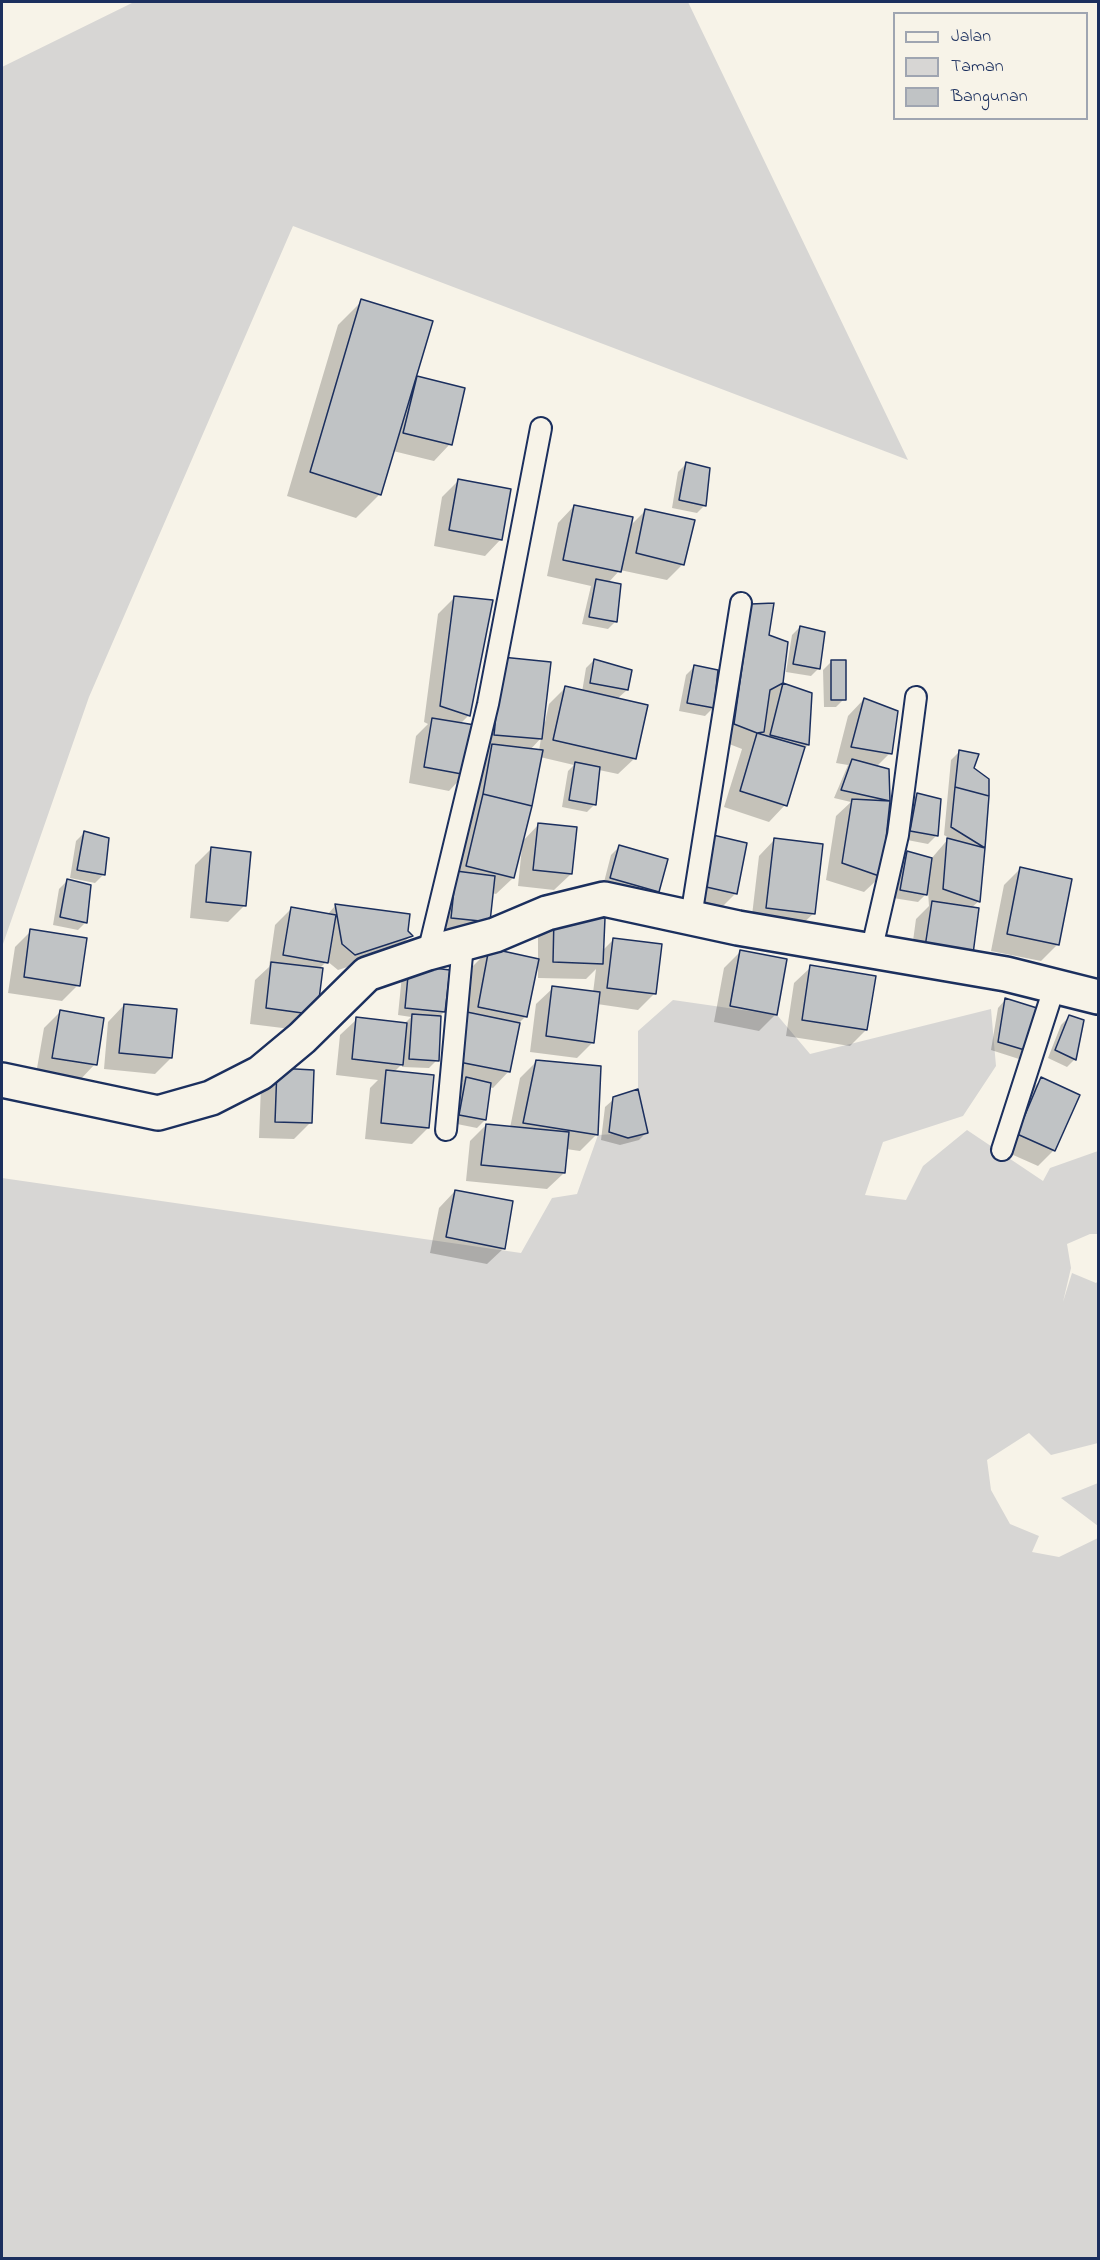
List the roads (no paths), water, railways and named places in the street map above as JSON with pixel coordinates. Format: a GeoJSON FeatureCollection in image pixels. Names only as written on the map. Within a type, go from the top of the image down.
{"type":"FeatureCollection","features":[{"type":"Feature","properties":{"kind":"street"},"geometry":{"type":"LineString","coordinates":[[2,1080],[158,1113],[212,1098],[260,1072],[302,1038],[367,974],[428,953],[495,935],[547,913],[604,899],[871,952],[1006,974],[1098,997]]}},
{"type":"Feature","properties":{"kind":"lane"},"geometry":{"type":"LineString","coordinates":[[428,953],[488,704],[541,428]]}},
{"type":"Feature","properties":{"kind":"lane"},"geometry":{"type":"LineString","coordinates":[[691,917],[741,603]]}},
{"type":"Feature","properties":{"kind":"lane"},"geometry":{"type":"LineString","coordinates":[[871,952],[898,836],[916,697]]}},
{"type":"Feature","properties":{"kind":"lane"},"geometry":{"type":"LineString","coordinates":[[446,1130],[463,944]]}},
{"type":"Feature","properties":{"kind":"lane"},"geometry":{"type":"LineString","coordinates":[[1002,1150],[1055,986]]}}]}
